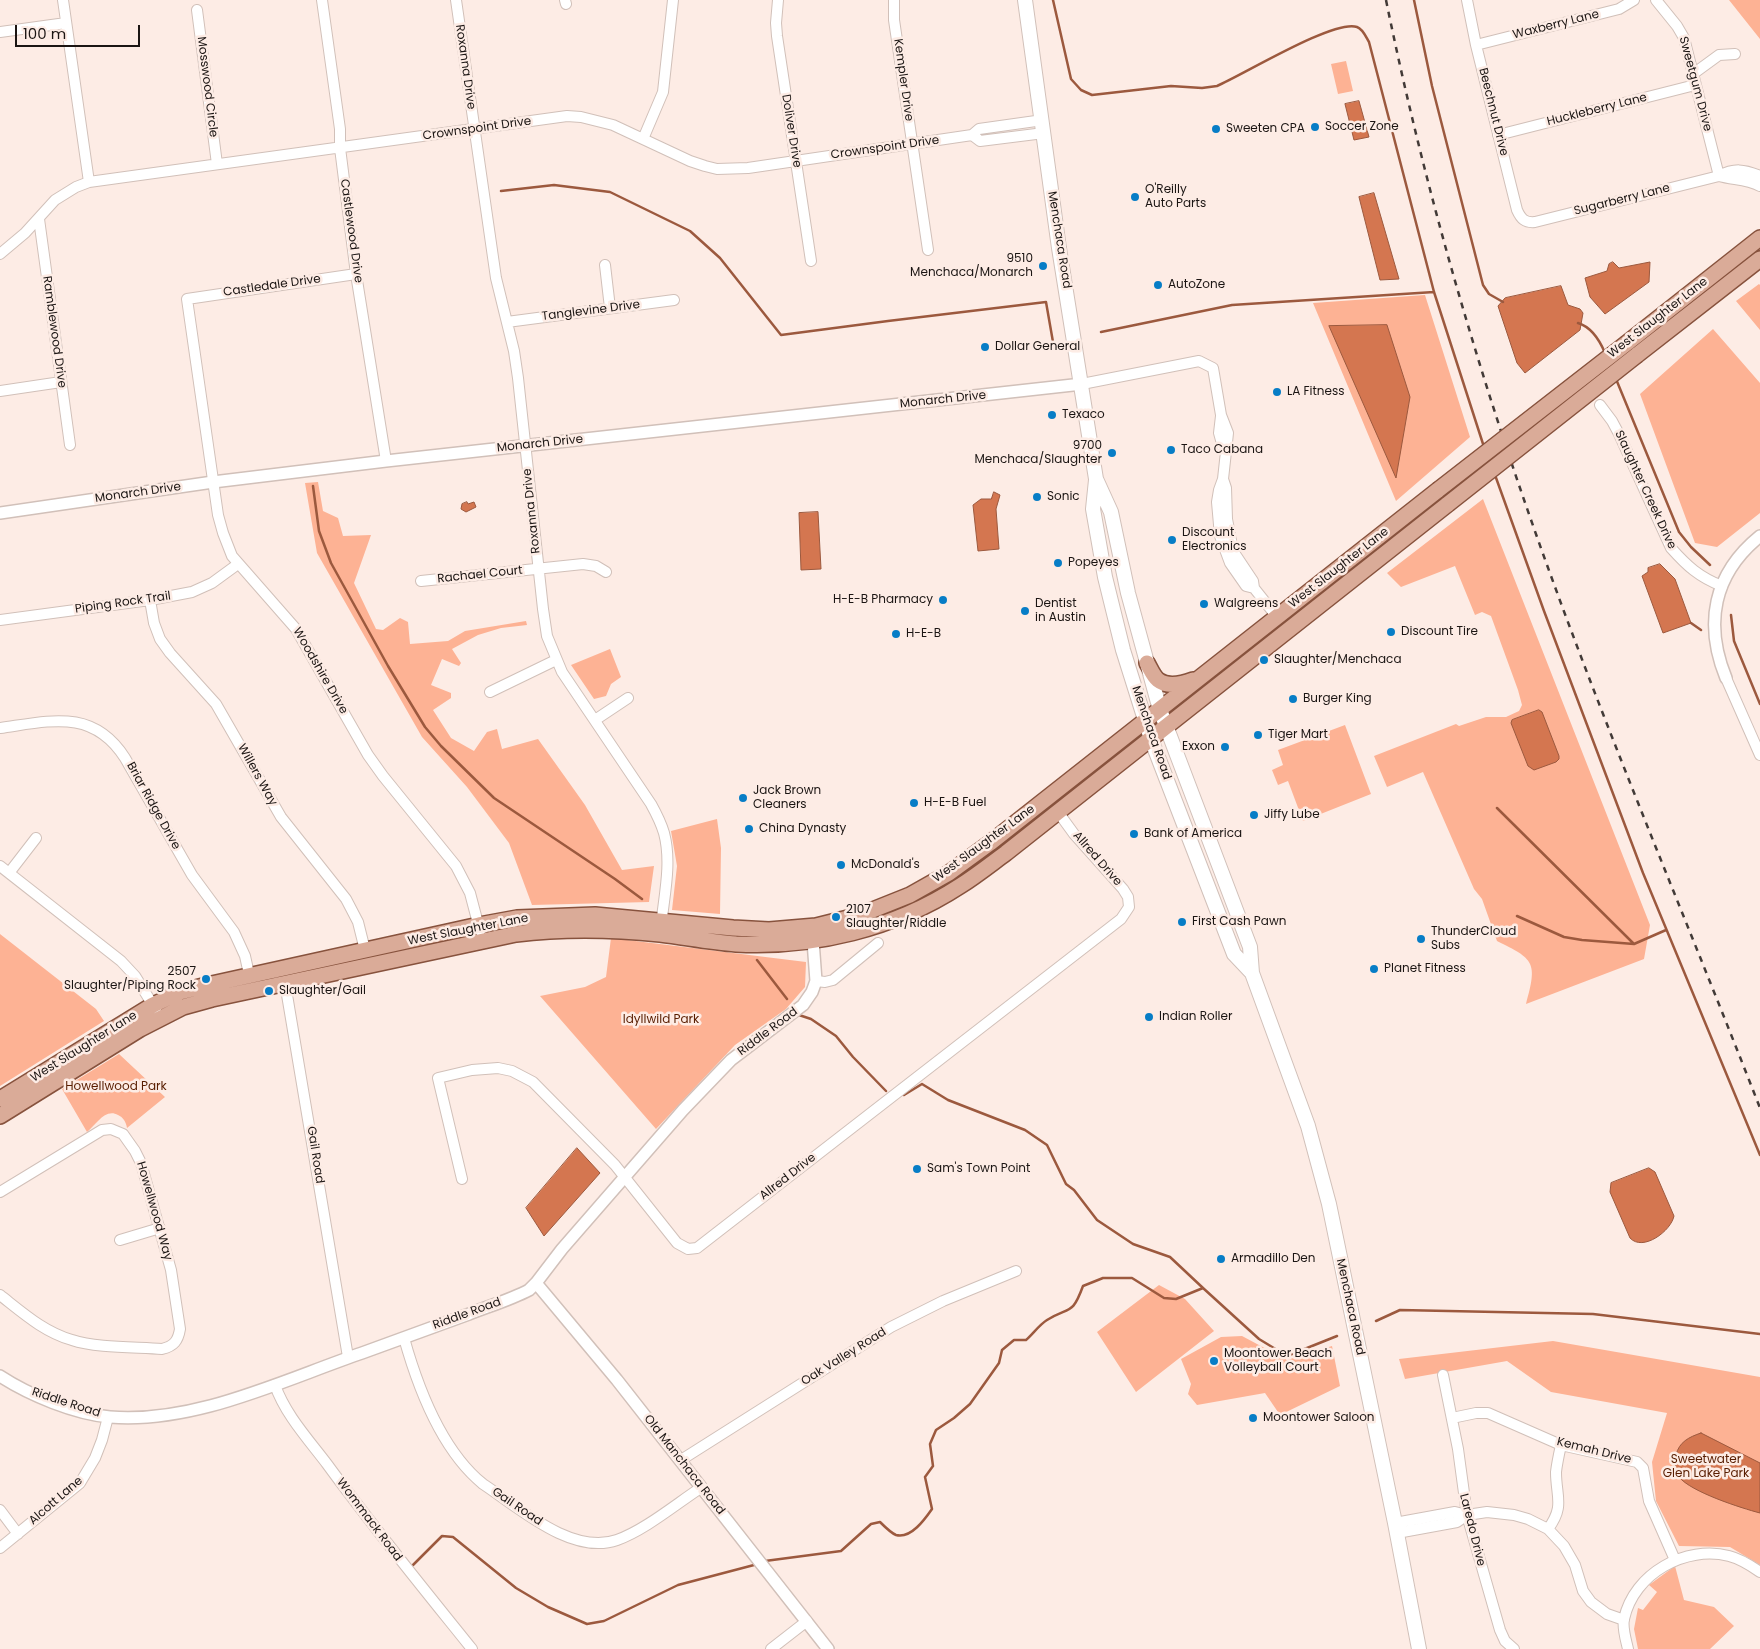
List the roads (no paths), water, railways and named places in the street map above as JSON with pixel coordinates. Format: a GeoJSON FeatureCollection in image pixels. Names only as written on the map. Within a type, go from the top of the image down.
{"type":"FeatureCollection","features":[{"type":"Feature","properties":{"kind":"main road","name":"Menchaca Road"},"geometry":{"type":"LineString","coordinates":[[1025,0],[1059,248],[1096,479],[1093,509],[1116,627],[1151,739],[1234,954],[1252,973]]}},
{"type":"Feature","properties":{"kind":"main road","name":"West Slaughter Lane"},"geometry":{"type":"LineString","coordinates":[[0,1099],[157,1011],[183,1007],[212,998],[285,983],[481,932],[517,918],[554,915],[595,915],[661,927],[733,928],[814,934],[869,929],[912,912],[960,886],[980,872],[1448,504],[1760,238]]}},
{"type":"Feature","properties":{"kind":"main road","name":"West Slaughter Lane"},"geometry":{"type":"LineString","coordinates":[[814,934],[910,895],[949,873],[1160,710],[1438,490],[1760,259]]}},
{"type":"Feature","properties":{"kind":"main road","name":"Menchaca Road"},"geometry":{"type":"LineString","coordinates":[[1096,479],[1111,512],[1128,593],[1165,728],[1250,947],[1252,973],[1308,1126],[1329,1204],[1419,1649]]}},
{"type":"Feature","properties":{"kind":"main road"},"geometry":{"type":"LineString","coordinates":[[1147,663],[1158,680],[1170,684],[1179,684],[1199,678]]}},
{"type":"Feature","properties":{"kind":"main road"},"geometry":{"type":"LineString","coordinates":[[980,872],[988,859],[990,843]]}},
{"type":"Feature","properties":{"kind":"main road","name":"West Slaughter Lane"},"geometry":{"type":"LineString","coordinates":[[0,1116],[157,1011],[180,992],[249,974],[365,950],[481,932]]}},
{"type":"Feature","properties":{"kind":"street"},"geometry":{"type":"LineString","coordinates":[[63,0],[89,182]]}},
{"type":"Feature","properties":{"kind":"street","name":"Castlewood Drive"},"geometry":{"type":"LineString","coordinates":[[322,0],[340,129],[340,148],[356,274],[386,460]]}},
{"type":"Feature","properties":{"kind":"street","name":"Roxanna Drive"},"geometry":{"type":"LineString","coordinates":[[456,0],[496,278],[518,378],[547,636],[562,672],[651,804],[664,832],[667,868],[661,927]]}},
{"type":"Feature","properties":{"kind":"street"},"geometry":{"type":"LineString","coordinates":[[643,140],[663,92],[668,60],[673,0]]}},
{"type":"Feature","properties":{"kind":"street","name":"Doliver Drive"},"geometry":{"type":"LineString","coordinates":[[778,0],[776,23],[811,261]]}},
{"type":"Feature","properties":{"kind":"street","name":"Kempler Drive"},"geometry":{"type":"LineString","coordinates":[[894,0],[894,20],[928,250]]}},
{"type":"Feature","properties":{"kind":"street","name":"Beechnut Drive"},"geometry":{"type":"LineString","coordinates":[[1467,0],[1476,45],[1517,210],[1525,221]]}},
{"type":"Feature","properties":{"kind":"street","name":"Waxberry Lane"},"geometry":{"type":"LineString","coordinates":[[1476,45],[1619,8],[1634,0]]}},
{"type":"Feature","properties":{"kind":"street","name":"Sweetgum Drive"},"geometry":{"type":"LineString","coordinates":[[1656,0],[1681,32],[1719,176]]}},
{"type":"Feature","properties":{"kind":"street","name":"Mosswood Circle"},"geometry":{"type":"LineString","coordinates":[[197,10],[217,164]]}},
{"type":"Feature","properties":{"kind":"street"},"geometry":{"type":"LineString","coordinates":[[0,32],[66,23]]}},
{"type":"Feature","properties":{"kind":"street"},"geometry":{"type":"LineString","coordinates":[[1693,74],[1719,55],[1735,54]]}},
{"type":"Feature","properties":{"kind":"street","name":"Huckleberry Lane"},"geometry":{"type":"LineString","coordinates":[[1498,135],[1695,84]]}},
{"type":"Feature","properties":{"kind":"street","name":"Crownspoint Drive"},"geometry":{"type":"LineString","coordinates":[[0,254],[65,193],[89,182],[567,116],[581,117],[613,125],[690,161],[717,169],[748,168],[972,135],[979,129],[1043,126]]}},
{"type":"Feature","properties":{"kind":"street","name":"Sugarberry Lane"},"geometry":{"type":"LineString","coordinates":[[1525,221],[1535,222],[1719,176],[1730,170],[1747,171],[1760,176]]}},
{"type":"Feature","properties":{"kind":"street","name":"Sugarberry Lane"},"geometry":{"type":"LineString","coordinates":[[1719,176],[1748,181],[1760,186]]}},
{"type":"Feature","properties":{"kind":"street","name":"Ramblewood Drive"},"geometry":{"type":"LineString","coordinates":[[39,219],[70,445]]}},
{"type":"Feature","properties":{"kind":"street"},"geometry":{"type":"LineString","coordinates":[[605,265],[610,308]]}},
{"type":"Feature","properties":{"kind":"street","name":"Castledale Drive"},"geometry":{"type":"LineString","coordinates":[[187,299],[356,274]]}},
{"type":"Feature","properties":{"kind":"street","name":"Woodshire Drive"},"geometry":{"type":"LineString","coordinates":[[187,299],[214,482],[223,533],[232,556],[296,629],[368,755],[456,866],[470,893],[481,932]]}},
{"type":"Feature","properties":{"kind":"street","name":"Tanglevine Drive"},"geometry":{"type":"LineString","coordinates":[[507,322],[674,300]]}},
{"type":"Feature","properties":{"kind":"street"},"geometry":{"type":"LineString","coordinates":[[1082,384],[1199,361],[1213,368],[1221,416],[1219,433],[1225,454],[1224,479],[1227,520],[1233,551],[1253,581],[1254,588],[1277,617]]}},
{"type":"Feature","properties":{"kind":"street"},"geometry":{"type":"LineString","coordinates":[[0,391],[61,382]]}},
{"type":"Feature","properties":{"kind":"street","name":"Monarch Drive"},"geometry":{"type":"LineString","coordinates":[[0,513],[214,482],[386,460],[1082,384]]}},
{"type":"Feature","properties":{"kind":"street","name":"Slaughter Creek Drive"},"geometry":{"type":"LineString","coordinates":[[1600,405],[1619,434],[1671,548],[1684,563],[1704,579],[1722,586]]}},
{"type":"Feature","properties":{"kind":"street"},"geometry":{"type":"LineString","coordinates":[[1760,536],[1739,556],[1722,586],[1715,612],[1714,640],[1719,661],[1760,755]]}},
{"type":"Feature","properties":{"kind":"street","name":"Piping Rock Trail"},"geometry":{"type":"LineString","coordinates":[[0,620],[150,600],[201,589],[238,564]]}},
{"type":"Feature","properties":{"kind":"street","name":"Rachael Court"},"geometry":{"type":"LineString","coordinates":[[421,581],[582,564],[596,566],[606,572]]}},
{"type":"Feature","properties":{"kind":"street","name":"Willers Way"},"geometry":{"type":"LineString","coordinates":[[150,600],[154,623],[160,639],[170,653],[216,704],[281,817],[351,907],[358,922],[365,950]]}},
{"type":"Feature","properties":{"kind":"street"},"geometry":{"type":"LineString","coordinates":[[490,692],[556,660]]}},
{"type":"Feature","properties":{"kind":"street"},"geometry":{"type":"LineString","coordinates":[[595,720],[628,698]]}},
{"type":"Feature","properties":{"kind":"street","name":"Briar Ridge Drive"},"geometry":{"type":"LineString","coordinates":[[0,728],[55,720],[77,722],[99,730],[114,743],[126,758],[192,875],[234,932],[249,974]]}},
{"type":"Feature","properties":{"kind":"street","name":"Allred Drive"},"geometry":{"type":"LineString","coordinates":[[462,1179],[438,1078],[472,1070],[498,1068],[512,1071],[534,1082],[615,1165],[677,1243],[688,1249],[696,1248],[1121,919],[1130,907],[1128,896],[1058,812]]}},
{"type":"Feature","properties":{"kind":"street"},"geometry":{"type":"LineString","coordinates":[[9,873],[36,838]]}},
{"type":"Feature","properties":{"kind":"street"},"geometry":{"type":"LineString","coordinates":[[0,866],[121,961],[135,976],[157,1011]]}},
{"type":"Feature","properties":{"kind":"street"},"geometry":{"type":"LineString","coordinates":[[814,934],[816,981],[825,982],[833,980],[878,942]]}},
{"type":"Feature","properties":{"kind":"street","name":"Riddle Road"},"geometry":{"type":"LineString","coordinates":[[0,1376],[15,1386],[47,1400],[77,1410],[108,1417],[157,1416],[196,1409],[275,1385],[520,1295],[536,1284],[562,1249],[683,1110],[731,1060],[803,1005],[812,992],[816,981]]}},
{"type":"Feature","properties":{"kind":"street","name":"Gail Road"},"geometry":{"type":"LineString","coordinates":[[285,983],[348,1357]]}},
{"type":"Feature","properties":{"kind":"street","name":"Howellwood Way"},"geometry":{"type":"LineString","coordinates":[[0,1192],[102,1130],[111,1129],[123,1134],[136,1150],[142,1163],[171,1270],[180,1329],[176,1343],[162,1349],[85,1343],[72,1340],[36,1324],[0,1295]]}},
{"type":"Feature","properties":{"kind":"street"},"geometry":{"type":"LineString","coordinates":[[120,1240],[160,1228]]}},
{"type":"Feature","properties":{"kind":"street","name":"Oak Valley Road"},"geometry":{"type":"LineString","coordinates":[[681,1460],[891,1327],[943,1301],[1016,1271]]}},
{"type":"Feature","properties":{"kind":"street","name":"Old Manchaca Road"},"geometry":{"type":"LineString","coordinates":[[536,1284],[681,1460],[828,1649]]}},
{"type":"Feature","properties":{"kind":"street","name":"Gail Road"},"geometry":{"type":"LineString","coordinates":[[404,1338],[431,1412],[456,1456],[483,1484],[559,1534],[592,1544],[615,1541],[637,1530],[702,1487]]}},
{"type":"Feature","properties":{"kind":"street","name":"Laredo Drive"},"geometry":{"type":"LineString","coordinates":[[1443,1375],[1452,1418],[1466,1515],[1500,1630],[1505,1641],[1514,1649]]}},
{"type":"Feature","properties":{"kind":"street","name":"Wommack Road"},"geometry":{"type":"LineString","coordinates":[[275,1385],[285,1407],[346,1490],[472,1649]]}},
{"type":"Feature","properties":{"kind":"street","name":"Kemah Drive"},"geometry":{"type":"LineString","coordinates":[[1452,1418],[1476,1412],[1488,1412],[1561,1445],[1633,1461],[1640,1465],[1643,1468],[1649,1501],[1675,1560]]}},
{"type":"Feature","properties":{"kind":"street","name":"Alcott Lane"},"geometry":{"type":"LineString","coordinates":[[0,1548],[80,1483],[95,1458],[108,1417]]}},
{"type":"Feature","properties":{"kind":"street"},"geometry":{"type":"LineString","coordinates":[[1548,1529],[1558,1511],[1557,1467],[1561,1445]]}},
{"type":"Feature","properties":{"kind":"street"},"geometry":{"type":"LineString","coordinates":[[0,1510],[18,1534]]}},
{"type":"Feature","properties":{"kind":"street"},"geometry":{"type":"LineString","coordinates":[[1396,1528],[1455,1512],[1466,1515],[1487,1512],[1514,1515],[1536,1522],[1548,1529],[1569,1551],[1583,1591],[1591,1602],[1607,1614],[1624,1620]]}},
{"type":"Feature","properties":{"kind":"street"},"geometry":{"type":"LineString","coordinates":[[1628,1649],[1624,1620],[1632,1599],[1644,1583],[1664,1566],[1675,1560],[1699,1554],[1719,1554],[1738,1558],[1760,1572]]}},
{"type":"Feature","properties":{"kind":"street"},"geometry":{"type":"LineString","coordinates":[[771,1649],[807,1621]]}},
{"type":"Feature","properties":{"kind":"waterway"},"geometry":{"type":"LineString","coordinates":[[1053,0],[1071,79],[1081,90],[1092,95],[1171,86],[1202,88],[1217,86],[1288,49],[1329,31],[1345,27],[1361,29],[1369,42],[1434,292],[1484,447]]}},
{"type":"Feature","properties":{"kind":"waterway"},"geometry":{"type":"LineString","coordinates":[[1414,0],[1432,86],[1483,285],[1489,294],[1503,302]]}},
{"type":"Feature","properties":{"kind":"waterway"},"geometry":{"type":"LineString","coordinates":[[501,191],[554,185],[610,192],[690,231],[720,258],[781,335],[1046,302],[1053,342]]}},
{"type":"Feature","properties":{"kind":"waterway"},"geometry":{"type":"LineString","coordinates":[[1101,332],[1232,305],[1434,292]]}},
{"type":"Feature","properties":{"kind":"waterway"},"geometry":{"type":"LineString","coordinates":[[1578,323],[1594,335],[1605,353]]}},
{"type":"Feature","properties":{"kind":"waterway"},"geometry":{"type":"LineString","coordinates":[[1616,379],[1679,532],[1691,547],[1710,565]]}},
{"type":"Feature","properties":{"kind":"waterway"},"geometry":{"type":"LineString","coordinates":[[1495,475],[1643,873],[1760,1155]]}},
{"type":"Feature","properties":{"kind":"waterway"},"geometry":{"type":"LineString","coordinates":[[313,486],[319,531],[331,563],[388,666],[425,727],[441,746],[494,798],[642,899]]}},
{"type":"Feature","properties":{"kind":"waterway"},"geometry":{"type":"LineString","coordinates":[[1731,615],[1734,641],[1760,704]]}},
{"type":"Feature","properties":{"kind":"waterway"},"geometry":{"type":"LineString","coordinates":[[1691,623],[1701,630]]}},
{"type":"Feature","properties":{"kind":"waterway"},"geometry":{"type":"LineString","coordinates":[[1497,808],[1634,944]]}},
{"type":"Feature","properties":{"kind":"waterway"},"geometry":{"type":"LineString","coordinates":[[1517,916],[1564,937],[1582,940],[1634,944],[1666,930]]}},
{"type":"Feature","properties":{"kind":"waterway"},"geometry":{"type":"LineString","coordinates":[[757,960],[787,999]]}},
{"type":"Feature","properties":{"kind":"waterway"},"geometry":{"type":"LineString","coordinates":[[799,1015],[811,1019],[836,1036],[853,1057],[886,1091]]}},
{"type":"Feature","properties":{"kind":"waterway"},"geometry":{"type":"LineString","coordinates":[[904,1095],[922,1084],[948,1100],[1025,1130],[1047,1145],[1066,1184],[1074,1190],[1097,1220],[1133,1244],[1170,1257],[1203,1288]]}},
{"type":"Feature","properties":{"kind":"waterway"},"geometry":{"type":"LineString","coordinates":[[765,1561],[841,1551],[871,1524],[880,1522],[896,1535],[907,1534],[917,1527],[932,1509],[925,1477],[933,1466],[930,1444],[936,1430],[970,1404],[999,1363],[1002,1350],[1014,1340],[1026,1340],[1044,1322],[1070,1309],[1076,1302],[1083,1286],[1103,1278],[1132,1278],[1164,1298],[1176,1299],[1203,1288],[1259,1339],[1287,1356],[1337,1336]]}},
{"type":"Feature","properties":{"kind":"waterway"},"geometry":{"type":"LineString","coordinates":[[1376,1321],[1400,1310],[1593,1314],[1760,1334]]}},
{"type":"Feature","properties":{"kind":"waterway"},"geometry":{"type":"LineString","coordinates":[[413,1565],[442,1536],[453,1537],[516,1588],[548,1607],[587,1624],[604,1621],[678,1585],[754,1565]]}},
{"type":"Feature","properties":{"kind":"railway"},"geometry":{"type":"LineString","coordinates":[[1386,0],[1419,146],[1438,219],[1479,363],[1502,435],[1551,576],[1601,710],[1760,1108]]}},
{"type":"Feature","properties":{"kind":"place","name":"Soccer Zone"},"geometry":{"type":"Point","coordinates":[1315,127]}},
{"type":"Feature","properties":{"kind":"place","name":"Sweeten CPA"},"geometry":{"type":"Point","coordinates":[1216,129]}},
{"type":"Feature","properties":{"kind":"place","name":"O'Reilly Auto Parts"},"geometry":{"type":"Point","coordinates":[1135,197]}},
{"type":"Feature","properties":{"kind":"place","name":"9510 Menchaca/Monarch"},"geometry":{"type":"Point","coordinates":[1043,266]}},
{"type":"Feature","properties":{"kind":"place","name":"AutoZone"},"geometry":{"type":"Point","coordinates":[1158,285]}},
{"type":"Feature","properties":{"kind":"place","name":"Dollar General"},"geometry":{"type":"Point","coordinates":[985,347]}},
{"type":"Feature","properties":{"kind":"place","name":"LA Fitness"},"geometry":{"type":"Point","coordinates":[1277,392]}},
{"type":"Feature","properties":{"kind":"place","name":"Texaco"},"geometry":{"type":"Point","coordinates":[1052,415]}},
{"type":"Feature","properties":{"kind":"place","name":"Taco Cabana"},"geometry":{"type":"Point","coordinates":[1171,450]}},
{"type":"Feature","properties":{"kind":"place","name":"9700 Menchaca/Slaughter"},"geometry":{"type":"Point","coordinates":[1112,453]}},
{"type":"Feature","properties":{"kind":"place","name":"Sonic"},"geometry":{"type":"Point","coordinates":[1037,497]}},
{"type":"Feature","properties":{"kind":"place","name":"Discount Electronics"},"geometry":{"type":"Point","coordinates":[1172,540]}},
{"type":"Feature","properties":{"kind":"place","name":"Popeyes"},"geometry":{"type":"Point","coordinates":[1058,563]}},
{"type":"Feature","properties":{"kind":"place","name":"H-E-B Pharmacy"},"geometry":{"type":"Point","coordinates":[943,600]}},
{"type":"Feature","properties":{"kind":"place","name":"Walgreens"},"geometry":{"type":"Point","coordinates":[1204,604]}},
{"type":"Feature","properties":{"kind":"place","name":"Dentist in Austin"},"geometry":{"type":"Point","coordinates":[1025,611]}},
{"type":"Feature","properties":{"kind":"place","name":"Discount Tire"},"geometry":{"type":"Point","coordinates":[1391,632]}},
{"type":"Feature","properties":{"kind":"place","name":"H-E-B"},"geometry":{"type":"Point","coordinates":[896,634]}},
{"type":"Feature","properties":{"kind":"place","name":"Slaughter/Menchaca"},"geometry":{"type":"Point","coordinates":[1264,660]}},
{"type":"Feature","properties":{"kind":"place","name":"Burger King"},"geometry":{"type":"Point","coordinates":[1293,699]}},
{"type":"Feature","properties":{"kind":"place","name":"Tiger Mart"},"geometry":{"type":"Point","coordinates":[1258,735]}},
{"type":"Feature","properties":{"kind":"place","name":"Exxon"},"geometry":{"type":"Point","coordinates":[1225,747]}},
{"type":"Feature","properties":{"kind":"place","name":"Jack Brown Cleaners"},"geometry":{"type":"Point","coordinates":[743,798]}},
{"type":"Feature","properties":{"kind":"place","name":"H-E-B Fuel"},"geometry":{"type":"Point","coordinates":[914,803]}},
{"type":"Feature","properties":{"kind":"place","name":"Jiffy Lube"},"geometry":{"type":"Point","coordinates":[1254,815]}},
{"type":"Feature","properties":{"kind":"place","name":"China Dynasty"},"geometry":{"type":"Point","coordinates":[749,829]}},
{"type":"Feature","properties":{"kind":"place","name":"Bank of America"},"geometry":{"type":"Point","coordinates":[1134,834]}},
{"type":"Feature","properties":{"kind":"place","name":"McDonald's"},"geometry":{"type":"Point","coordinates":[841,865]}},
{"type":"Feature","properties":{"kind":"place","name":"2107 Slaughter/Riddle"},"geometry":{"type":"Point","coordinates":[836,917]}},
{"type":"Feature","properties":{"kind":"place","name":"First Cash Pawn"},"geometry":{"type":"Point","coordinates":[1182,922]}},
{"type":"Feature","properties":{"kind":"place","name":"ThunderCloud Subs"},"geometry":{"type":"Point","coordinates":[1421,939]}},
{"type":"Feature","properties":{"kind":"place","name":"Planet Fitness"},"geometry":{"type":"Point","coordinates":[1374,969]}},
{"type":"Feature","properties":{"kind":"place","name":"2507 Slaughter/Piping Rock"},"geometry":{"type":"Point","coordinates":[206,979]}},
{"type":"Feature","properties":{"kind":"place","name":"Slaughter/Gail"},"geometry":{"type":"Point","coordinates":[269,991]}},
{"type":"Feature","properties":{"kind":"place","name":"Indian Roller"},"geometry":{"type":"Point","coordinates":[1149,1017]}},
{"type":"Feature","properties":{"kind":"place","name":"Sam's Town Point"},"geometry":{"type":"Point","coordinates":[917,1169]}},
{"type":"Feature","properties":{"kind":"place","name":"Armadillo Den"},"geometry":{"type":"Point","coordinates":[1221,1259]}},
{"type":"Feature","properties":{"kind":"place","name":"Moontower Beach Volleyball Court"},"geometry":{"type":"Point","coordinates":[1214,1361]}},
{"type":"Feature","properties":{"kind":"place","name":"Moontower Saloon"},"geometry":{"type":"Point","coordinates":[1253,1418]}},
{"type":"Feature","properties":{"kind":"park label","name":"Idyllwild Park"},"geometry":{"type":"Point","coordinates":[661,1020]}},
{"type":"Feature","properties":{"kind":"park label","name":"Howellwood Park"},"geometry":{"type":"Point","coordinates":[116,1087]}},
{"type":"Feature","properties":{"kind":"park label","name":"Sweetwater Glen Lake Park"},"geometry":{"type":"Point","coordinates":[1706,1467]}}]}
